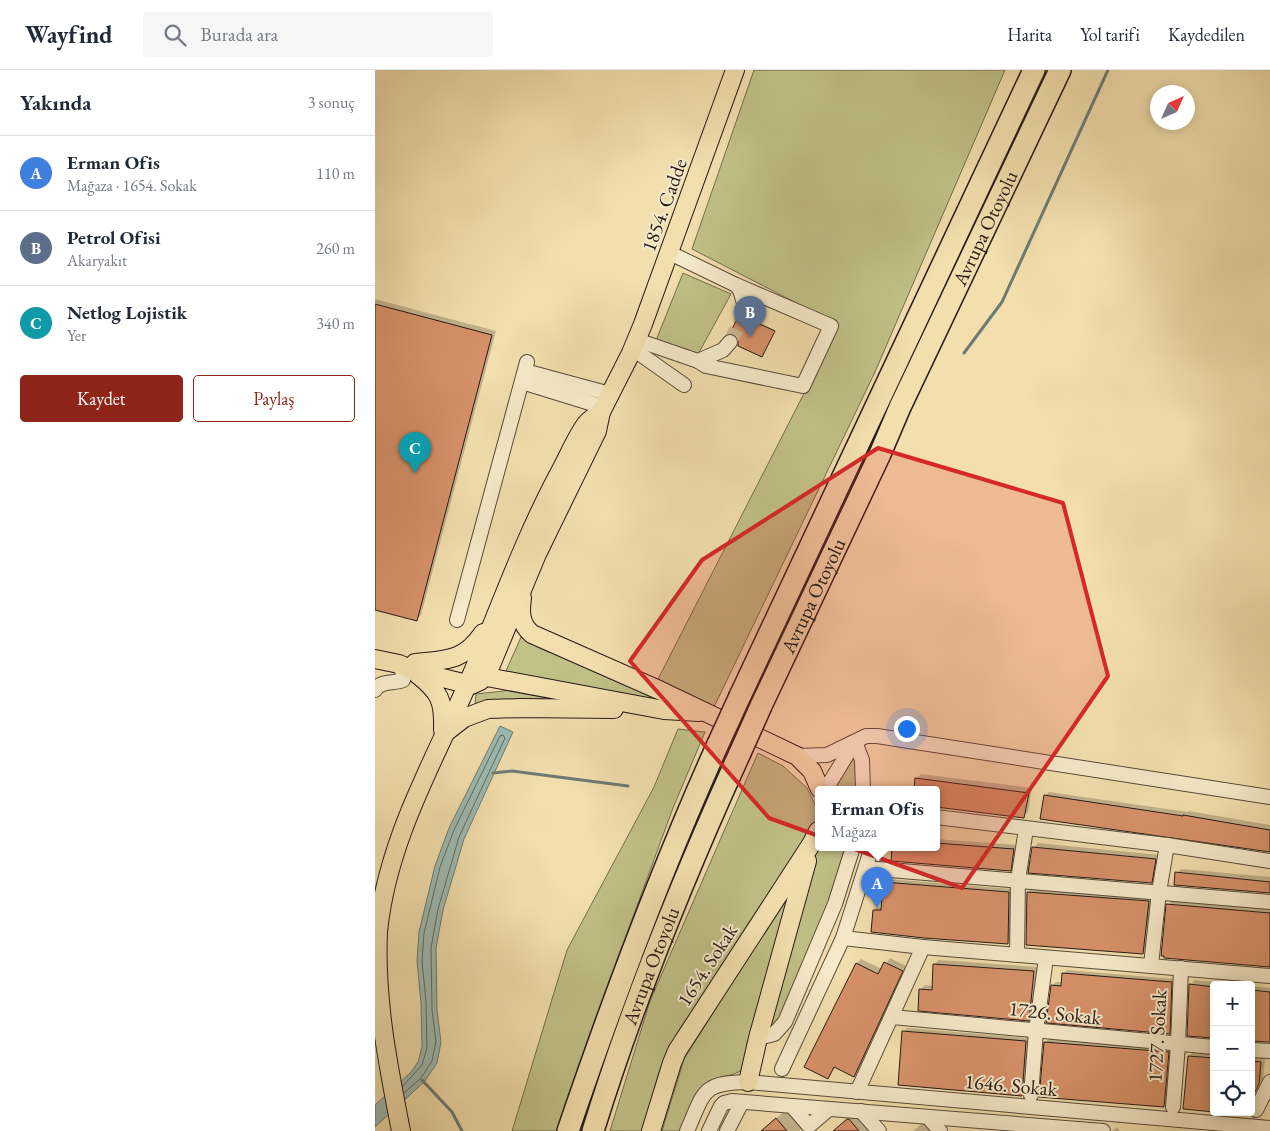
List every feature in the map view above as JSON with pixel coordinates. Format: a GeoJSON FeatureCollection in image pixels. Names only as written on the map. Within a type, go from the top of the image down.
{"type":"FeatureCollection","features":[{"type":"Feature","properties":{"kind":"highway","name":"Avrupa Otoyolu"},"geometry":{"type":"LineString","coordinates":[[568,1131],[639,930],[689,810],[740,696],[1034,70]]}},
{"type":"Feature","properties":{"kind":"highway","name":"Avrupa Otoyolu"},"geometry":{"type":"LineString","coordinates":[[593,1131],[611,1073],[665,928],[761,706],[1060,70]]}},
{"type":"Feature","properties":{"kind":"main road","name":"1854. Cadde"},"geometry":{"type":"LineString","coordinates":[[605,404],[633,347],[670,253],[735,70]]}},
{"type":"Feature","properties":{"kind":"main road"},"geometry":{"type":"LineString","coordinates":[[475,678],[490,668],[525,582],[597,431],[605,404]]}},
{"type":"Feature","properties":{"kind":"main road"},"geometry":{"type":"LineString","coordinates":[[401,1131],[378,1034],[376,973],[378,932],[389,873],[408,818],[443,736],[475,678],[496,614],[529,534],[586,424],[605,404]]}},
{"type":"Feature","properties":{"kind":"main road"},"geometry":{"type":"LineString","coordinates":[[525,582],[521,602],[521,618],[524,626],[532,634],[711,714],[797,756],[812,771],[818,786]]}},
{"type":"Feature","properties":{"kind":"main road"},"geometry":{"type":"LineString","coordinates":[[409,666],[450,660],[462,655],[476,643],[496,614]]}},
{"type":"Feature","properties":{"kind":"main road"},"geometry":{"type":"LineString","coordinates":[[375,659],[664,710]]}},
{"type":"Feature","properties":{"kind":"main road"},"geometry":{"type":"LineString","coordinates":[[409,666],[432,687],[441,701],[443,736]]}},
{"type":"Feature","properties":{"kind":"main road"},"geometry":{"type":"LineString","coordinates":[[443,736],[464,718],[488,709],[664,710],[711,714]]}},
{"type":"Feature","properties":{"kind":"main road"},"geometry":{"type":"LineString","coordinates":[[748,1082],[758,1038],[815,837]]}},
{"type":"Feature","properties":{"kind":"main road","name":"1654. Sokak"},"geometry":{"type":"LineString","coordinates":[[651,1131],[677,1051],[815,837]]}},
{"type":"Feature","properties":{"kind":"street"},"geometry":{"type":"LineString","coordinates":[[633,347],[698,361],[706,366],[803,386],[831,326],[736,285],[670,253]]}},
{"type":"Feature","properties":{"kind":"street"},"geometry":{"type":"LineString","coordinates":[[736,285],[740,290],[746,310],[743,316]]}},
{"type":"Feature","properties":{"kind":"street"},"geometry":{"type":"LineString","coordinates":[[698,361],[723,350],[730,342]]}},
{"type":"Feature","properties":{"kind":"street"},"geometry":{"type":"LineString","coordinates":[[633,347],[684,384]]}},
{"type":"Feature","properties":{"kind":"street"},"geometry":{"type":"LineString","coordinates":[[457,620],[525,372],[605,404]]}},
{"type":"Feature","properties":{"kind":"street"},"geometry":{"type":"LineString","coordinates":[[376,686],[403,680],[409,666]]}},
{"type":"Feature","properties":{"kind":"street"},"geometry":{"type":"LineString","coordinates":[[797,756],[827,755],[866,736],[877,736],[1270,797]]}},
{"type":"Feature","properties":{"kind":"street"},"geometry":{"type":"LineString","coordinates":[[828,786],[855,742]]}},
{"type":"Feature","properties":{"kind":"street"},"geometry":{"type":"LineString","coordinates":[[855,742],[862,760],[863,786]]}},
{"type":"Feature","properties":{"kind":"street"},"geometry":{"type":"LineString","coordinates":[[940,817],[1167,845],[1270,861]]}},
{"type":"Feature","properties":{"kind":"street"},"geometry":{"type":"LineString","coordinates":[[1017,955],[1018,880],[1026,828]]}},
{"type":"Feature","properties":{"kind":"street"},"geometry":{"type":"LineString","coordinates":[[1151,965],[1159,892],[1167,845]]}},
{"type":"Feature","properties":{"kind":"street"},"geometry":{"type":"LineString","coordinates":[[758,1038],[774,1034],[785,1022],[835,904],[852,851]]}},
{"type":"Feature","properties":{"kind":"street"},"geometry":{"type":"LineString","coordinates":[[782,1069],[843,938],[871,851]]}},
{"type":"Feature","properties":{"kind":"street"},"geometry":{"type":"LineString","coordinates":[[866,868],[1270,902]]}},
{"type":"Feature","properties":{"kind":"street"},"geometry":{"type":"LineString","coordinates":[[843,938],[923,947],[1270,976]]}},
{"type":"Feature","properties":{"kind":"street"},"geometry":{"type":"LineString","coordinates":[[857,1092],[923,947]]}},
{"type":"Feature","properties":{"kind":"street"},"geometry":{"type":"LineString","coordinates":[[1031,1095],[1036,1031],[1047,958]]}},
{"type":"Feature","properties":{"kind":"street","name":"1727. Sokak"},"geometry":{"type":"LineString","coordinates":[[1173,1107],[1181,968]]}},
{"type":"Feature","properties":{"kind":"street","name":"1726. Sokak"},"geometry":{"type":"LineString","coordinates":[[892,1017],[1210,1047]]}},
{"type":"Feature","properties":{"kind":"street"},"geometry":{"type":"LineString","coordinates":[[1255,1050],[1270,1051]]}},
{"type":"Feature","properties":{"kind":"street","name":"1646. Sokak"},"geometry":{"type":"LineString","coordinates":[[687,1131],[700,1101],[709,1089],[722,1083],[748,1082],[1265,1129]]}},
{"type":"Feature","properties":{"kind":"street"},"geometry":{"type":"LineString","coordinates":[[1256,1110],[1270,1082]]}},
{"type":"Feature","properties":{"kind":"street"},"geometry":{"type":"LineString","coordinates":[[709,1131],[721,1106],[728,1101],[974,1120],[1017,1127],[1103,1131]]}},
{"type":"Feature","properties":{"kind":"street"},"geometry":{"type":"LineString","coordinates":[[727,1131],[742,1102]]}},
{"type":"Feature","properties":{"kind":"street"},"geometry":{"type":"LineString","coordinates":[[861,1112],[881,1131],[900,1114]]}},
{"type":"Feature","properties":{"kind":"street"},"geometry":{"type":"LineString","coordinates":[[928,1117],[940,1131]]}},
{"type":"Feature","properties":{"kind":"street"},"geometry":{"type":"LineString","coordinates":[[961,1131],[974,1120]]}},
{"type":"Feature","properties":{"kind":"highlighted area"},"geometry":{"type":"Polygon","coordinates":[[[878,448],[1063,503],[1108,676],[962,888],[769,818],[630,661],[702,560],[878,448]]]}},
{"type":"Feature","properties":{"kind":"green space"},"geometry":{"type":"Polygon","coordinates":[[[754,70],[1005,70],[875,372],[714,707],[657,681],[839,325],[692,249],[754,70]]]}},
{"type":"Feature","properties":{"kind":"green space"},"geometry":{"type":"Polygon","coordinates":[[[683,273],[731,294],[697,356],[655,343],[683,273]]]}},
{"type":"Feature","properties":{"kind":"green space"},"geometry":{"type":"Polygon","coordinates":[[[522,635],[544,650],[589,665],[656,697],[656,700],[505,673],[522,635]]]}},
{"type":"Feature","properties":{"kind":"green space"},"geometry":{"type":"Polygon","coordinates":[[[513,690],[589,704],[475,705],[476,694],[513,690]]]}},
{"type":"Feature","properties":{"kind":"green space"},"geometry":{"type":"Polygon","coordinates":[[[678,729],[705,732],[673,808],[586,1045],[558,1131],[512,1131],[567,950],[654,787],[678,729]]]}},
{"type":"Feature","properties":{"kind":"green space"},"geometry":{"type":"Polygon","coordinates":[[[855,742],[862,786],[828,786],[855,742]]]}},
{"type":"Feature","properties":{"kind":"green space"},"geometry":{"type":"Polygon","coordinates":[[[758,753],[783,766],[807,788],[815,804],[815,822],[805,844],[774,894],[667,1050],[642,1131],[610,1131],[650,1001],[758,753]]]}},
{"type":"Feature","properties":{"kind":"green space"},"geometry":{"type":"Polygon","coordinates":[[[812,843],[815,845],[815,851],[851,851],[784,1023],[758,1038],[812,843]]]}},
{"type":"Feature","properties":{"kind":"green space"},"geometry":{"type":"Polygon","coordinates":[[[785,899],[787,899],[785,913],[747,1048],[743,1069],[734,1074],[713,1079],[705,1085],[680,1131],[662,1131],[684,1059],[785,899]]]}},
{"type":"Feature","properties":{"kind":"water"},"geometry":{"type":"Polygon","coordinates":[[[500,726],[513,732],[464,839],[443,910],[436,948],[437,1010],[441,1042],[437,1063],[425,1081],[375,1127],[375,1105],[411,1072],[418,1062],[422,1047],[421,1003],[417,961],[419,932],[435,866],[449,828],[500,726]]]}},
{"type":"Feature","properties":{"kind":"building"},"geometry":{"type":"Polygon","coordinates":[[[375,304],[492,335],[417,621],[375,610],[375,304]]]}},
{"type":"Feature","properties":{"kind":"building"},"geometry":{"type":"Polygon","coordinates":[[[751,320],[775,331],[762,357],[738,346],[738,339],[730,333],[736,321],[744,325],[751,320]]]}},
{"type":"Feature","properties":{"kind":"building"},"geometry":{"type":"Polygon","coordinates":[[[915,778],[1029,793],[1024,818],[940,808],[940,786],[914,786],[915,778]]]}},
{"type":"Feature","properties":{"kind":"building"},"geometry":{"type":"Polygon","coordinates":[[[1044,795],[1183,815],[1270,830],[1270,852],[1040,819],[1044,795]]]}},
{"type":"Feature","properties":{"kind":"building"},"geometry":{"type":"Polygon","coordinates":[[[940,843],[1014,849],[1011,871],[891,861],[892,851],[940,851],[940,843]]]}},
{"type":"Feature","properties":{"kind":"building"},"geometry":{"type":"Polygon","coordinates":[[[1032,847],[1156,859],[1152,883],[1028,873],[1032,847]]]}},
{"type":"Feature","properties":{"kind":"building"},"geometry":{"type":"Polygon","coordinates":[[[1175,872],[1270,882],[1270,893],[1174,885],[1175,872]]]}},
{"type":"Feature","properties":{"kind":"building"},"geometry":{"type":"Polygon","coordinates":[[[883,882],[1009,892],[1008,944],[871,932],[873,910],[881,910],[883,882]]]}},
{"type":"Feature","properties":{"kind":"building"},"geometry":{"type":"Polygon","coordinates":[[[1027,892],[1149,901],[1143,954],[1026,945],[1027,892]]]}},
{"type":"Feature","properties":{"kind":"building"},"geometry":{"type":"Polygon","coordinates":[[[1166,904],[1270,913],[1270,967],[1164,958],[1164,956],[1161,956],[1166,904]]]}},
{"type":"Feature","properties":{"kind":"building"},"geometry":{"type":"Polygon","coordinates":[[[884,962],[903,971],[854,1077],[834,1067],[828,1079],[804,1067],[856,963],[878,974],[884,962]]]}},
{"type":"Feature","properties":{"kind":"building"},"geometry":{"type":"Polygon","coordinates":[[[933,964],[1034,971],[1029,1021],[918,1011],[919,989],[932,990],[933,964]]]}},
{"type":"Feature","properties":{"kind":"building"},"geometry":{"type":"Polygon","coordinates":[[[1062,973],[1172,982],[1170,1034],[1046,1023],[1051,985],[1061,986],[1062,973]]]}},
{"type":"Feature","properties":{"kind":"building"},"geometry":{"type":"Polygon","coordinates":[[[1189,984],[1210,987],[1210,1038],[1187,1036],[1189,984]]]}},
{"type":"Feature","properties":{"kind":"building"},"geometry":{"type":"Polygon","coordinates":[[[1255,990],[1270,992],[1270,1042],[1255,1041],[1255,990]]]}},
{"type":"Feature","properties":{"kind":"building"},"geometry":{"type":"Polygon","coordinates":[[[902,1031],[1026,1041],[1022,1096],[898,1085],[902,1031]]]}},
{"type":"Feature","properties":{"kind":"building"},"geometry":{"type":"Polygon","coordinates":[[[1044,1042],[1169,1052],[1164,1107],[1039,1097],[1044,1042]]]}},
{"type":"Feature","properties":{"kind":"building"},"geometry":{"type":"Polygon","coordinates":[[[1188,1056],[1210,1058],[1210,1112],[1183,1109],[1188,1056]]]}},
{"type":"Feature","properties":{"kind":"building"},"geometry":{"type":"Polygon","coordinates":[[[1255,1061],[1261,1062],[1259,1084],[1255,1092],[1255,1061]]]}},
{"type":"Feature","properties":{"kind":"building"},"geometry":{"type":"Polygon","coordinates":[[[776,1118],[787,1131],[761,1131],[776,1118]]]}},
{"type":"Feature","properties":{"kind":"building"},"geometry":{"type":"Polygon","coordinates":[[[847,1119],[859,1131],[833,1131],[847,1119]]]}},
{"type":"Feature","properties":{"kind":"waterway"},"geometry":{"type":"LineString","coordinates":[[964,353],[1002,302],[1108,70]]}},
{"type":"Feature","properties":{"kind":"waterway"},"geometry":{"type":"LineString","coordinates":[[493,773],[512,771],[628,786]]}},
{"type":"Feature","properties":{"kind":"waterway"},"geometry":{"type":"LineString","coordinates":[[422,1080],[452,1112],[462,1131]]}},
{"type":"Feature","properties":{"kind":"tunnel"},"geometry":{"type":"LineString","coordinates":[[730,342],[743,316]]}},
{"type":"Feature","properties":{"kind":"place","name":"Petrol Ofisi"},"geometry":{"type":"Point","coordinates":[750,337]}},
{"type":"Feature","properties":{"kind":"place","name":"Netlog Lojistik"},"geometry":{"type":"Point","coordinates":[415,473]}},
{"type":"Feature","properties":{"kind":"place","name":"Erman Ofis"},"geometry":{"type":"Point","coordinates":[877,908]}}]}
